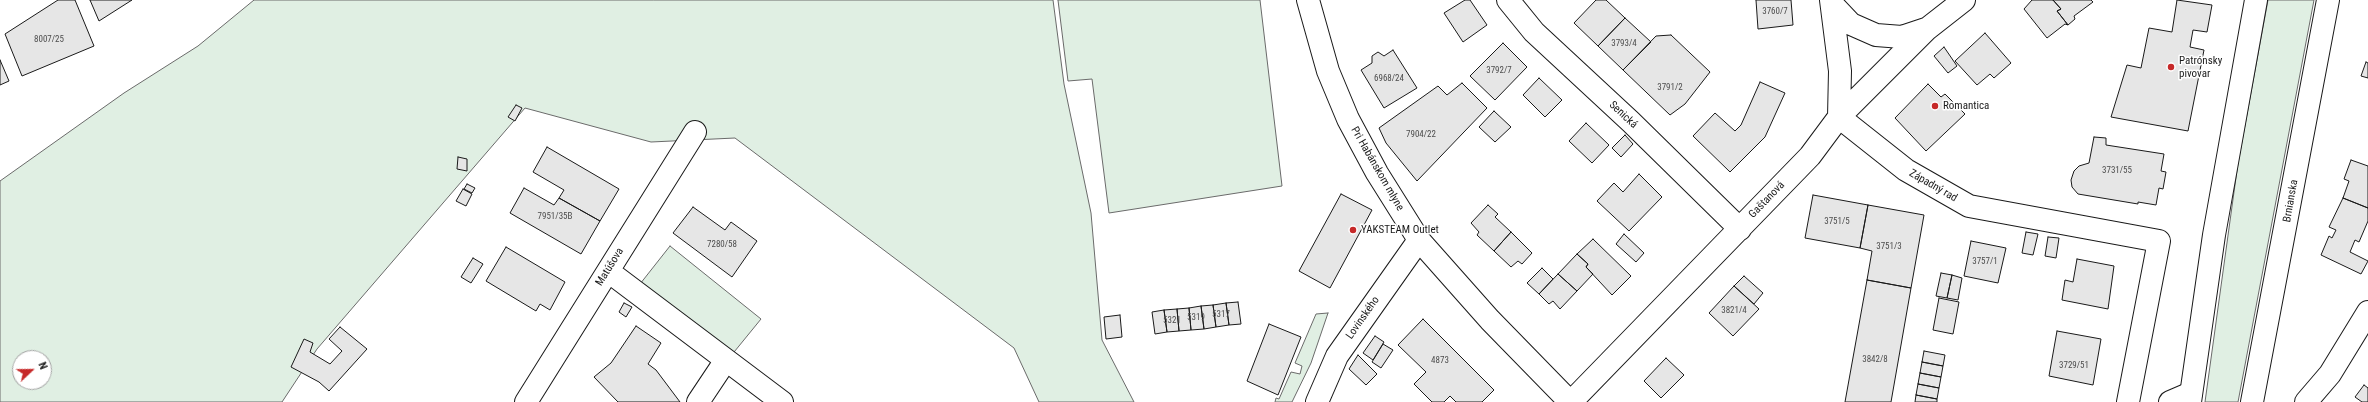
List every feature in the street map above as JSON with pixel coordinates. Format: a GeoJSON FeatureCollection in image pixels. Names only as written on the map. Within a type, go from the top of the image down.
{"type":"FeatureCollection","features":[{"type":"Feature","properties":{"kind":"street","name":"Pri Habánskom mlyne"},"geometry":{"type":"LineString","coordinates":[[1308,0],[1328,71],[1348,119],[1377,173],[1419,240],[1490,320],[1570,402]]}},
{"type":"Feature","properties":{"kind":"street","name":"Senická"},"geometry":{"type":"LineString","coordinates":[[1508,0],[1534,32],[1631,122],[1740,229]]}},
{"type":"Feature","properties":{"kind":"street","name":"Gaštanová"},"geometry":{"type":"LineString","coordinates":[[1570,402],[1810,156],[1839,117],[1927,29],[1964,0]]}},
{"type":"Feature","properties":{"kind":"street"},"geometry":{"type":"LineString","coordinates":[[2170,402],[2191,398],[2214,235],[2256,0]]}},
{"type":"Feature","properties":{"kind":"street","name":"Brnianska"},"geometry":{"type":"LineString","coordinates":[[2252,402],[2328,0]]}},
{"type":"Feature","properties":{"kind":"street"},"geometry":{"type":"LineString","coordinates":[[1832,2],[1851,24],[1876,35],[1902,37],[1927,29]]}},
{"type":"Feature","properties":{"kind":"street"},"geometry":{"type":"LineString","coordinates":[[1832,2],[1840,71],[1839,117]]}},
{"type":"Feature","properties":{"kind":"street","name":"Západný rad"},"geometry":{"type":"LineString","coordinates":[[1839,117],[1906,170],[1969,206],[2160,241],[2128,402]]}},
{"type":"Feature","properties":{"kind":"street","name":"Matúšova"},"geometry":{"type":"LineString","coordinates":[[526,402],[695,132]]}},
{"type":"Feature","properties":{"kind":"street","name":"Lovinského"},"geometry":{"type":"LineString","coordinates":[[1317,402],[1337,356],[1419,240]]}},
{"type":"Feature","properties":{"kind":"street"},"geometry":{"type":"LineString","coordinates":[[608,271],[782,402]]}},
{"type":"Feature","properties":{"kind":"street"},"geometry":{"type":"LineString","coordinates":[[2306,402],[2330,374],[2368,312]]}},
{"type":"Feature","properties":{"kind":"street"},"geometry":{"type":"LineString","coordinates":[[698,402],[726,360]]}},
{"type":"Feature","properties":{"kind":"green space"},"geometry":{"type":"Polygon","coordinates":[[[254,0],[1053,0],[1064,84],[1091,213],[1102,340],[1134,402],[1039,402],[1014,348],[735,138],[651,142],[525,108],[317,349],[282,402],[0,402],[0,181],[124,93],[198,46],[254,0]]]}},
{"type":"Feature","properties":{"kind":"green space"},"geometry":{"type":"Polygon","coordinates":[[[1058,0],[1260,0],[1282,186],[1109,213],[1092,79],[1068,81],[1058,0]]]}},
{"type":"Feature","properties":{"kind":"green space"},"geometry":{"type":"Polygon","coordinates":[[[2268,0],[2314,0],[2238,402],[2205,402],[2238,163],[2268,0]]]}},
{"type":"Feature","properties":{"kind":"green space"},"geometry":{"type":"Polygon","coordinates":[[[670,246],[761,319],[730,357],[640,284],[670,246]]]}},
{"type":"Feature","properties":{"kind":"green space"},"geometry":{"type":"Polygon","coordinates":[[[1328,313],[1311,363],[1292,402],[1275,402],[1276,398],[1279,399],[1291,372],[1300,374],[1302,366],[1295,363],[1316,314],[1328,313]]]}},
{"type":"Feature","properties":{"kind":"building"},"geometry":{"type":"Polygon","coordinates":[[[58,0],[75,0],[94,46],[22,76],[5,34],[58,0]]]}},
{"type":"Feature","properties":{"kind":"building"},"geometry":{"type":"Polygon","coordinates":[[[90,0],[132,0],[99,21],[90,0]]]}},
{"type":"Feature","properties":{"kind":"building"},"geometry":{"type":"Polygon","coordinates":[[[1465,0],[1470,0],[1487,25],[1463,42],[1444,13],[1465,0]]]}},
{"type":"Feature","properties":{"kind":"building"},"geometry":{"type":"Polygon","coordinates":[[[1596,0],[1606,0],[1625,18],[1598,46],[1574,23],[1596,0]]]}},
{"type":"Feature","properties":{"kind":"building"},"geometry":{"type":"Polygon","coordinates":[[[1756,0],[1791,0],[1793,25],[1758,29],[1756,0]]]}},
{"type":"Feature","properties":{"kind":"building"},"geometry":{"type":"Polygon","coordinates":[[[2032,0],[2053,0],[2061,9],[2057,11],[2068,25],[2065,24],[2047,38],[2024,9],[2032,0]]]}},
{"type":"Feature","properties":{"kind":"building"},"geometry":{"type":"Polygon","coordinates":[[[2053,0],[2091,0],[2093,2],[2074,16],[2075,19],[2068,25],[2057,11],[2061,9],[2053,0]]]}},
{"type":"Feature","properties":{"kind":"building","name":"Patrónsky pivovar"},"geometry":{"type":"Polygon","coordinates":[[[2177,0],[2212,5],[2207,32],[2193,30],[2190,47],[2204,50],[2188,131],[2111,117],[2127,65],[2141,68],[2149,28],[2172,32],[2177,0]]]}},
{"type":"Feature","properties":{"kind":"building"},"geometry":{"type":"Polygon","coordinates":[[[1625,18],[1651,42],[1623,70],[1598,46],[1625,18]]]}},
{"type":"Feature","properties":{"kind":"building"},"geometry":{"type":"Polygon","coordinates":[[[1985,33],[2011,63],[1994,78],[1990,74],[1977,85],[1955,61],[1985,33]]]}},
{"type":"Feature","properties":{"kind":"building"},"geometry":{"type":"Polygon","coordinates":[[[1671,35],[1710,72],[1685,104],[1670,115],[1623,70],[1656,36],[1671,35]]]}},
{"type":"Feature","properties":{"kind":"building"},"geometry":{"type":"Polygon","coordinates":[[[1503,43],[1527,67],[1495,100],[1470,76],[1503,43]]]}},
{"type":"Feature","properties":{"kind":"building"},"geometry":{"type":"Polygon","coordinates":[[[1944,47],[1957,66],[1948,73],[1934,56],[1944,47]]]}},
{"type":"Feature","properties":{"kind":"building"},"geometry":{"type":"Polygon","coordinates":[[[1393,50],[1417,88],[1384,108],[1361,70],[1372,63],[1372,56],[1378,52],[1384,56],[1393,50]]]}},
{"type":"Feature","properties":{"kind":"building"},"geometry":{"type":"Polygon","coordinates":[[[0,60],[9,81],[0,85],[0,60]]]}},
{"type":"Feature","properties":{"kind":"building"},"geometry":{"type":"Polygon","coordinates":[[[2366,62],[2368,63],[2368,78],[2361,76],[2366,62]]]}},
{"type":"Feature","properties":{"kind":"building"},"geometry":{"type":"Polygon","coordinates":[[[1539,78],[1562,100],[1545,117],[1523,95],[1539,78]]]}},
{"type":"Feature","properties":{"kind":"building"},"geometry":{"type":"Polygon","coordinates":[[[1760,82],[1785,93],[1765,137],[1730,172],[1693,136],[1715,113],[1735,131],[1741,125],[1760,82]]]}},
{"type":"Feature","properties":{"kind":"building"},"geometry":{"type":"Polygon","coordinates":[[[1462,83],[1487,108],[1417,181],[1386,143],[1379,128],[1438,86],[1447,95],[1462,83]]]}},
{"type":"Feature","properties":{"kind":"building"},"geometry":{"type":"Polygon","coordinates":[[[1928,84],[1941,97],[1945,94],[1965,114],[1926,151],[1895,118],[1928,84]]]}},
{"type":"Feature","properties":{"kind":"building"},"geometry":{"type":"Polygon","coordinates":[[[516,105],[522,108],[515,121],[508,117],[516,105]]]}},
{"type":"Feature","properties":{"kind":"building"},"geometry":{"type":"Polygon","coordinates":[[[1494,111],[1511,127],[1495,142],[1479,127],[1494,111]]]}},
{"type":"Feature","properties":{"kind":"building"},"geometry":{"type":"Polygon","coordinates":[[[1586,123],[1609,145],[1592,163],[1569,141],[1586,123]]]}},
{"type":"Feature","properties":{"kind":"building"},"geometry":{"type":"Polygon","coordinates":[[[1625,135],[1633,144],[1621,157],[1612,148],[1625,135]]]}},
{"type":"Feature","properties":{"kind":"building"},"geometry":{"type":"Polygon","coordinates":[[[2094,137],[2106,138],[2106,145],[2164,154],[2161,171],[2166,172],[2163,189],[2159,188],[2156,205],[2138,202],[2138,204],[2078,194],[2072,187],[2071,180],[2074,171],[2079,166],[2089,163],[2094,137]]]}},
{"type":"Feature","properties":{"kind":"building"},"geometry":{"type":"Polygon","coordinates":[[[547,147],[619,189],[600,221],[559,198],[564,190],[533,172],[547,147]]]}},
{"type":"Feature","properties":{"kind":"building"},"geometry":{"type":"Polygon","coordinates":[[[458,157],[467,159],[467,171],[457,169],[458,157]]]}},
{"type":"Feature","properties":{"kind":"building"},"geometry":{"type":"Polygon","coordinates":[[[2351,160],[2368,166],[2368,208],[2343,198],[2349,181],[2344,179],[2351,160]]]}},
{"type":"Feature","properties":{"kind":"building"},"geometry":{"type":"Polygon","coordinates":[[[1639,174],[1662,197],[1629,231],[1597,201],[1614,183],[1623,192],[1639,174]]]}},
{"type":"Feature","properties":{"kind":"building"},"geometry":{"type":"Polygon","coordinates":[[[467,184],[475,188],[472,193],[464,189],[467,184]]]}},
{"type":"Feature","properties":{"kind":"building"},"geometry":{"type":"Polygon","coordinates":[[[524,188],[554,205],[559,198],[600,221],[581,254],[510,213],[524,188]]]}},
{"type":"Feature","properties":{"kind":"building"},"geometry":{"type":"Polygon","coordinates":[[[463,189],[472,194],[466,206],[456,201],[463,189]]]}},
{"type":"Feature","properties":{"kind":"building"},"geometry":{"type":"Polygon","coordinates":[[[1341,194],[1372,210],[1330,288],[1299,271],[1341,194]]]}},
{"type":"Feature","properties":{"kind":"building"},"geometry":{"type":"Polygon","coordinates":[[[1813,195],[1868,205],[1860,248],[1805,238],[1813,195]]]}},
{"type":"Feature","properties":{"kind":"building"},"geometry":{"type":"Polygon","coordinates":[[[2343,198],[2368,208],[2368,221],[2359,242],[2355,240],[2350,252],[2368,261],[2361,274],[2321,255],[2329,236],[2332,238],[2336,230],[2329,227],[2343,198]]]}},
{"type":"Feature","properties":{"kind":"building"},"geometry":{"type":"Polygon","coordinates":[[[1488,205],[1498,214],[1495,217],[1511,232],[1494,251],[1477,235],[1479,232],[1471,223],[1488,205]]]}},
{"type":"Feature","properties":{"kind":"building"},"geometry":{"type":"Polygon","coordinates":[[[1868,205],[1924,215],[1911,288],[1867,280],[1872,251],[1860,248],[1868,205]]]}},
{"type":"Feature","properties":{"kind":"building"},"geometry":{"type":"Polygon","coordinates":[[[693,207],[725,230],[731,222],[757,241],[732,277],[673,233],[693,207]]]}},
{"type":"Feature","properties":{"kind":"building"},"geometry":{"type":"Polygon","coordinates":[[[1511,232],[1532,253],[1522,264],[1518,261],[1511,267],[1494,251],[1511,232]]]}},
{"type":"Feature","properties":{"kind":"building"},"geometry":{"type":"Polygon","coordinates":[[[2026,232],[2038,234],[2033,255],[2022,253],[2026,232]]]}},
{"type":"Feature","properties":{"kind":"building"},"geometry":{"type":"Polygon","coordinates":[[[1624,234],[1644,253],[1636,262],[1616,244],[1624,234]]]}},
{"type":"Feature","properties":{"kind":"building"},"geometry":{"type":"Polygon","coordinates":[[[2048,237],[2059,238],[2056,258],[2045,256],[2048,237]]]}},
{"type":"Feature","properties":{"kind":"building"},"geometry":{"type":"Polygon","coordinates":[[[1593,239],[1631,276],[1612,295],[1586,267],[1588,264],[1577,254],[1593,239]]]}},
{"type":"Feature","properties":{"kind":"building"},"geometry":{"type":"Polygon","coordinates":[[[1971,241],[2006,248],[1998,283],[1964,276],[1971,241]]]}},
{"type":"Feature","properties":{"kind":"building"},"geometry":{"type":"Polygon","coordinates":[[[506,247],[565,282],[550,310],[540,304],[536,311],[486,281],[506,247]]]}},
{"type":"Feature","properties":{"kind":"building"},"geometry":{"type":"Polygon","coordinates":[[[1577,254],[1588,264],[1586,267],[1593,274],[1577,291],[1558,274],[1577,254]]]}},
{"type":"Feature","properties":{"kind":"building"},"geometry":{"type":"Polygon","coordinates":[[[473,258],[483,264],[471,283],[461,277],[473,258]]]}},
{"type":"Feature","properties":{"kind":"building"},"geometry":{"type":"Polygon","coordinates":[[[2077,259],[2114,266],[2108,309],[2062,300],[2065,280],[2073,282],[2077,259]]]}},
{"type":"Feature","properties":{"kind":"building"},"geometry":{"type":"Polygon","coordinates":[[[1542,268],[1553,279],[1539,294],[1527,283],[1542,268]]]}},
{"type":"Feature","properties":{"kind":"building"},"geometry":{"type":"Polygon","coordinates":[[[1941,273],[1952,275],[1947,298],[1936,296],[1941,273]]]}},
{"type":"Feature","properties":{"kind":"building"},"geometry":{"type":"Polygon","coordinates":[[[1558,274],[1577,291],[1560,309],[1553,301],[1549,304],[1539,294],[1558,274]]]}},
{"type":"Feature","properties":{"kind":"building"},"geometry":{"type":"Polygon","coordinates":[[[1952,275],[1962,278],[1958,300],[1947,298],[1952,275]]]}},
{"type":"Feature","properties":{"kind":"building"},"geometry":{"type":"Polygon","coordinates":[[[1744,276],[1763,293],[1754,304],[1734,286],[1744,276]]]}},
{"type":"Feature","properties":{"kind":"building"},"geometry":{"type":"Polygon","coordinates":[[[1867,280],[1911,288],[1891,402],[1845,402],[1867,280]]]}},
{"type":"Feature","properties":{"kind":"building"},"geometry":{"type":"Polygon","coordinates":[[[1734,286],[1759,309],[1733,336],[1709,313],[1734,286]]]}},
{"type":"Feature","properties":{"kind":"building"},"geometry":{"type":"Polygon","coordinates":[[[1939,298],[1959,302],[1953,334],[1933,330],[1939,298]]]}},
{"type":"Feature","properties":{"kind":"building"},"geometry":{"type":"Polygon","coordinates":[[[1238,302],[1241,324],[1229,325],[1226,303],[1238,302]]]}},
{"type":"Feature","properties":{"kind":"building"},"geometry":{"type":"Polygon","coordinates":[[[624,303],[632,307],[626,317],[619,312],[624,303]]]}},
{"type":"Feature","properties":{"kind":"building"},"geometry":{"type":"Polygon","coordinates":[[[1226,303],[1229,325],[1216,327],[1213,305],[1226,303]]]}},
{"type":"Feature","properties":{"kind":"building"},"geometry":{"type":"Polygon","coordinates":[[[1213,305],[1216,327],[1204,329],[1201,306],[1213,305]]]}},
{"type":"Feature","properties":{"kind":"building"},"geometry":{"type":"Polygon","coordinates":[[[1201,306],[1204,329],[1191,330],[1189,308],[1201,306]]]}},
{"type":"Feature","properties":{"kind":"building"},"geometry":{"type":"Polygon","coordinates":[[[1189,308],[1191,330],[1179,331],[1177,309],[1189,308]]]}},
{"type":"Feature","properties":{"kind":"building"},"geometry":{"type":"Polygon","coordinates":[[[1177,309],[1179,331],[1167,332],[1164,310],[1177,309]]]}},
{"type":"Feature","properties":{"kind":"building"},"geometry":{"type":"Polygon","coordinates":[[[1164,310],[1167,332],[1155,334],[1152,312],[1164,310]]]}},
{"type":"Feature","properties":{"kind":"building"},"geometry":{"type":"Polygon","coordinates":[[[1120,315],[1122,337],[1106,339],[1104,317],[1120,315]]]}},
{"type":"Feature","properties":{"kind":"building"},"geometry":{"type":"Polygon","coordinates":[[[1423,319],[1494,390],[1482,402],[1456,402],[1450,396],[1444,402],[1432,402],[1414,384],[1426,372],[1398,345],[1423,319]]]}},
{"type":"Feature","properties":{"kind":"building"},"geometry":{"type":"Polygon","coordinates":[[[1269,324],[1301,337],[1278,395],[1247,381],[1269,324]]]}},
{"type":"Feature","properties":{"kind":"building"},"geometry":{"type":"Polygon","coordinates":[[[636,326],[661,343],[648,364],[656,370],[680,402],[618,402],[594,377],[611,363],[636,326]]]}},
{"type":"Feature","properties":{"kind":"building"},"geometry":{"type":"Polygon","coordinates":[[[340,327],[367,349],[329,391],[319,382],[291,367],[304,339],[313,343],[310,352],[330,364],[342,351],[329,339],[340,327]]]}},
{"type":"Feature","properties":{"kind":"building"},"geometry":{"type":"Polygon","coordinates":[[[2057,331],[2101,339],[2093,385],[2049,376],[2057,331]]]}},
{"type":"Feature","properties":{"kind":"building"},"geometry":{"type":"Polygon","coordinates":[[[1375,336],[1384,342],[1373,360],[1363,353],[1375,336]]]}},
{"type":"Feature","properties":{"kind":"building"},"geometry":{"type":"Polygon","coordinates":[[[1383,344],[1393,350],[1381,368],[1372,362],[1383,344]]]}},
{"type":"Feature","properties":{"kind":"building"},"geometry":{"type":"Polygon","coordinates":[[[1924,351],[1945,355],[1943,366],[1922,362],[1924,351]]]}},
{"type":"Feature","properties":{"kind":"building"},"geometry":{"type":"Polygon","coordinates":[[[1358,355],[1377,374],[1366,385],[1349,369],[1358,355]]]}},
{"type":"Feature","properties":{"kind":"building"},"geometry":{"type":"Polygon","coordinates":[[[1666,358],[1684,375],[1661,398],[1644,381],[1666,358]]]}},
{"type":"Feature","properties":{"kind":"building"},"geometry":{"type":"Polygon","coordinates":[[[1922,362],[1943,366],[1941,377],[1920,373],[1922,362]]]}},
{"type":"Feature","properties":{"kind":"building"},"geometry":{"type":"Polygon","coordinates":[[[1920,373],[1941,377],[1939,388],[1918,384],[1920,373]]]}},
{"type":"Feature","properties":{"kind":"building"},"geometry":{"type":"Polygon","coordinates":[[[1918,384],[1939,388],[1937,399],[1916,395],[1918,384]]]}},
{"type":"Feature","properties":{"kind":"building"},"geometry":{"type":"Polygon","coordinates":[[[2364,385],[2368,388],[2368,402],[2362,402],[2355,397],[2364,385]]]}},
{"type":"Feature","properties":{"kind":"building"},"geometry":{"type":"Polygon","coordinates":[[[1916,395],[1937,399],[1937,402],[1915,402],[1916,395]]]}},
{"type":"Feature","properties":{"kind":"place","name":"Patrónsky pivovar"},"geometry":{"type":"Point","coordinates":[2171,67]}},
{"type":"Feature","properties":{"kind":"place","name":"Romantica"},"geometry":{"type":"Point","coordinates":[1935,106]}},
{"type":"Feature","properties":{"kind":"place","name":"YAKSTEAM Outlet"},"geometry":{"type":"Point","coordinates":[1353,230]}}]}
